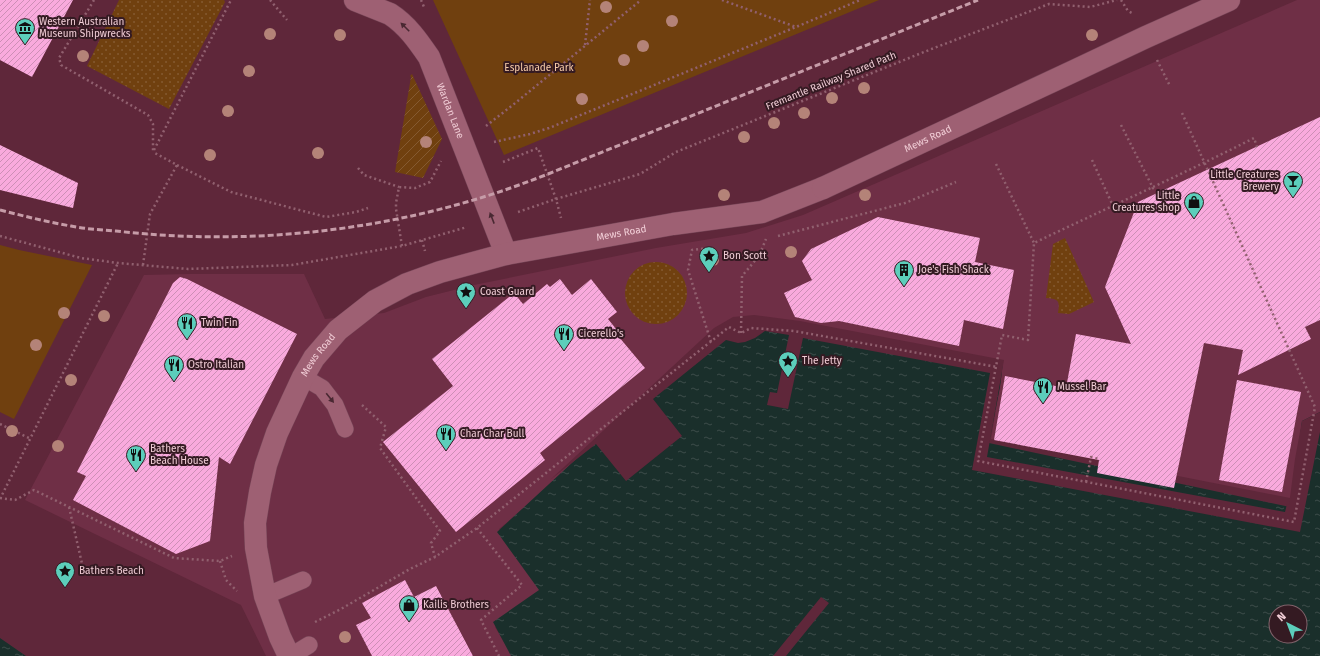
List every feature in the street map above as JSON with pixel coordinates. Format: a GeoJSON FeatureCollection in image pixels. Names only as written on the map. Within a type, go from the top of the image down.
{"type":"FeatureCollection","features":[{"type":"Feature","properties":{"kind":"street","name":"Wardan Lane"},"geometry":{"type":"LineString","coordinates":[[355,0],[395,17],[414,35],[429,57],[506,254]]}},
{"type":"Feature","properties":{"kind":"street","name":"Mews Road"},"geometry":{"type":"LineString","coordinates":[[290,656],[280,637],[265,596],[256,548],[256,523],[260,492],[266,465],[276,433],[302,377],[314,358],[338,330],[375,301],[407,284],[440,272],[506,254],[672,224],[762,212],[823,188],[1146,37],[1229,0]]}},
{"type":"Feature","properties":{"kind":"lane"},"geometry":{"type":"LineString","coordinates":[[302,377],[322,388],[336,405],[345,429]]}},
{"type":"Feature","properties":{"kind":"lane"},"geometry":{"type":"LineString","coordinates":[[265,596],[303,580]]}},
{"type":"Feature","properties":{"kind":"lane"},"geometry":{"type":"LineString","coordinates":[[290,656],[309,645]]}},
{"type":"Feature","properties":{"kind":"path"},"geometry":{"type":"LineString","coordinates":[[94,0],[59,58],[61,65],[148,115],[153,124],[153,152]]}},
{"type":"Feature","properties":{"kind":"path"},"geometry":{"type":"LineString","coordinates":[[153,152],[231,0]]}},
{"type":"Feature","properties":{"kind":"path"},"geometry":{"type":"LineString","coordinates":[[270,0],[287,20]]}},
{"type":"Feature","properties":{"kind":"path"},"geometry":{"type":"LineString","coordinates":[[585,46],[590,0]]}},
{"type":"Feature","properties":{"kind":"path"},"geometry":{"type":"LineString","coordinates":[[486,126],[641,0]]}},
{"type":"Feature","properties":{"kind":"path"},"geometry":{"type":"LineString","coordinates":[[722,0],[796,27]]}},
{"type":"Feature","properties":{"kind":"path"},"geometry":{"type":"LineString","coordinates":[[494,142],[549,128],[860,0]]}},
{"type":"Feature","properties":{"kind":"path","name":"Fremantle Railway Shared Path"},"geometry":{"type":"LineString","coordinates":[[556,199],[640,174],[676,152],[929,50],[1049,4],[1090,7],[1117,0]]}},
{"type":"Feature","properties":{"kind":"path"},"geometry":{"type":"LineString","coordinates":[[1121,0],[1128,11],[1138,16]]}},
{"type":"Feature","properties":{"kind":"path"},"geometry":{"type":"LineString","coordinates":[[1157,59],[1170,86]]}},
{"type":"Feature","properties":{"kind":"path"},"geometry":{"type":"LineString","coordinates":[[996,164],[1034,243],[1028,340],[1002,335],[978,461],[1294,522],[1315,407],[1182,113]]}},
{"type":"Feature","properties":{"kind":"path"},"geometry":{"type":"LineString","coordinates":[[1121,124],[1153,188]]}},
{"type":"Feature","properties":{"kind":"path"},"geometry":{"type":"LineString","coordinates":[[1034,243],[1153,188],[1254,138],[1257,147]]}},
{"type":"Feature","properties":{"kind":"path"},"geometry":{"type":"LineString","coordinates":[[503,162],[538,148],[556,199],[561,222]]}},
{"type":"Feature","properties":{"kind":"path"},"geometry":{"type":"LineString","coordinates":[[153,152],[231,192],[326,217],[356,212],[368,208]]}},
{"type":"Feature","properties":{"kind":"path"},"geometry":{"type":"LineString","coordinates":[[358,168],[364,175],[399,187],[415,188],[430,182],[444,158]]}},
{"type":"Feature","properties":{"kind":"path"},"geometry":{"type":"LineString","coordinates":[[1092,160],[1113,206]]}},
{"type":"Feature","properties":{"kind":"path"},"geometry":{"type":"LineString","coordinates":[[143,265],[150,214],[177,165]]}},
{"type":"Feature","properties":{"kind":"path"},"geometry":{"type":"LineString","coordinates":[[740,333],[742,276],[759,256],[766,239],[905,203],[956,182]]}},
{"type":"Feature","properties":{"kind":"path"},"geometry":{"type":"LineString","coordinates":[[0,236],[81,258],[118,263],[188,269],[292,265],[402,246],[396,209],[399,187]]}},
{"type":"Feature","properties":{"kind":"path"},"geometry":{"type":"LineString","coordinates":[[422,240],[426,253]]}},
{"type":"Feature","properties":{"kind":"path"},"geometry":{"type":"LineString","coordinates":[[692,250],[688,270],[711,342]]}},
{"type":"Feature","properties":{"kind":"path"},"geometry":{"type":"LineString","coordinates":[[118,263],[0,499],[15,500],[34,490],[174,558],[220,561]]}},
{"type":"Feature","properties":{"kind":"path"},"geometry":{"type":"LineString","coordinates":[[314,622],[410,569],[435,557],[477,528],[729,327],[740,333]]}},
{"type":"Feature","properties":{"kind":"path"},"geometry":{"type":"LineString","coordinates":[[740,333],[751,328],[796,333],[996,367]]}},
{"type":"Feature","properties":{"kind":"path"},"geometry":{"type":"LineString","coordinates":[[361,404],[386,427],[380,448],[440,531],[431,543],[435,557]]}},
{"type":"Feature","properties":{"kind":"path"},"geometry":{"type":"LineString","coordinates":[[0,424],[31,439]]}},
{"type":"Feature","properties":{"kind":"path"},"geometry":{"type":"LineString","coordinates":[[1086,482],[1091,457],[1099,459]]}},
{"type":"Feature","properties":{"kind":"path"},"geometry":{"type":"LineString","coordinates":[[69,506],[83,568]]}},
{"type":"Feature","properties":{"kind":"path"},"geometry":{"type":"LineString","coordinates":[[477,528],[522,585],[481,620],[499,656]]}},
{"type":"Feature","properties":{"kind":"shaded area"},"geometry":{"type":"Polygon","coordinates":[[[1297,0],[1320,0],[1320,413],[1295,499],[991,439],[1002,374],[735,337],[499,529],[545,591],[495,627],[512,656],[266,656],[241,605],[25,500],[144,275],[304,274],[325,319],[384,313],[426,297],[474,285],[656,248],[746,233],[803,215],[1297,0]]]}},
{"type":"Feature","properties":{"kind":"green space"},"geometry":{"type":"Polygon","coordinates":[[[119,0],[224,0],[225,2],[169,109],[87,66],[119,0]]]}},
{"type":"Feature","properties":{"kind":"green space","name":"Esplanade Park"},"geometry":{"type":"Polygon","coordinates":[[[433,0],[879,0],[504,155],[433,0]]]}},
{"type":"Feature","properties":{"kind":"green space"},"geometry":{"type":"Polygon","coordinates":[[[412,74],[442,139],[423,178],[395,172],[410,76],[412,74]]]}},
{"type":"Feature","properties":{"kind":"green space"},"geometry":{"type":"Polygon","coordinates":[[[1065,238],[1094,302],[1069,314],[1058,313],[1058,301],[1046,298],[1053,244],[1065,238]]]}},
{"type":"Feature","properties":{"kind":"green space"},"geometry":{"type":"Polygon","coordinates":[[[0,245],[92,265],[14,419],[0,412],[0,245]]]}},
{"type":"Feature","properties":{"kind":"green space"},"geometry":{"type":"Polygon","coordinates":[[[656,262],[668,265],[678,271],[684,281],[687,293],[684,305],[678,315],[668,321],[656,324],[644,321],[634,315],[628,305],[625,293],[628,281],[634,271],[644,265],[656,262]]]}},
{"type":"Feature","properties":{"kind":"water"},"geometry":{"type":"Polygon","coordinates":[[[733,319],[1003,362],[1000,387],[989,443],[1290,507],[1302,421],[1320,412],[1320,656],[511,656],[493,622],[539,590],[497,532],[716,330],[733,319]]]}},
{"type":"Feature","properties":{"kind":"water"},"geometry":{"type":"Polygon","coordinates":[[[0,638],[26,656],[0,656],[0,638]]]}},
{"type":"Feature","properties":{"kind":"pier"},"geometry":{"type":"Polygon","coordinates":[[[754,315],[800,321],[1004,360],[987,457],[1285,512],[1287,504],[1289,505],[1302,421],[1320,412],[1320,432],[1300,532],[972,470],[990,373],[803,338],[788,409],[767,405],[770,392],[777,393],[789,335],[765,331],[755,338],[745,342],[738,343],[726,340],[653,399],[682,436],[626,481],[596,444],[550,480],[714,328],[733,317],[754,315]]]}},
{"type":"Feature","properties":{"kind":"pier"},"geometry":{"type":"Polygon","coordinates":[[[821,597],[829,603],[786,656],[773,656],[821,597]]]}},
{"type":"Feature","properties":{"kind":"building","name":"Western Australian Museum Shipwrecks"},"geometry":{"type":"Polygon","coordinates":[[[0,0],[73,0],[32,77],[0,60],[0,0]]]}},
{"type":"Feature","properties":{"kind":"building"},"geometry":{"type":"Polygon","coordinates":[[[1320,117],[1320,320],[1305,327],[1311,339],[1238,375],[1243,350],[1204,343],[1174,488],[1097,473],[1099,460],[994,440],[1005,376],[1066,388],[1076,334],[1131,344],[1105,287],[1138,202],[1320,117]]]}},
{"type":"Feature","properties":{"kind":"building"},"geometry":{"type":"Polygon","coordinates":[[[0,145],[78,183],[73,208],[0,190],[0,145]]]}},
{"type":"Feature","properties":{"kind":"building","name":"Joe's Fish Shack"},"geometry":{"type":"Polygon","coordinates":[[[878,217],[980,238],[975,262],[1014,270],[1003,329],[964,320],[959,346],[839,321],[821,323],[795,317],[784,293],[812,280],[802,261],[811,249],[878,217]]]}},
{"type":"Feature","properties":{"kind":"building"},"geometry":{"type":"Polygon","coordinates":[[[180,277],[187,279],[297,334],[230,464],[219,457],[210,541],[176,554],[73,500],[86,476],[77,472],[173,283],[180,277]]]}},
{"type":"Feature","properties":{"kind":"building"},"geometry":{"type":"Polygon","coordinates":[[[560,279],[572,295],[591,279],[617,312],[608,319],[621,335],[619,337],[645,368],[540,453],[545,460],[456,532],[383,442],[453,386],[432,359],[514,293],[523,304],[547,284],[550,287],[560,279]]]}},
{"type":"Feature","properties":{"kind":"building"},"geometry":{"type":"Polygon","coordinates":[[[1237,380],[1301,392],[1282,492],[1219,480],[1237,380]]]}},
{"type":"Feature","properties":{"kind":"building","name":"Kailis Brothers"},"geometry":{"type":"Polygon","coordinates":[[[405,580],[414,597],[436,586],[473,656],[372,656],[356,625],[371,618],[362,603],[405,580]]]}},
{"type":"Feature","properties":{"kind":"railway"},"geometry":{"type":"LineString","coordinates":[[0,210],[53,223],[88,229],[214,237],[264,236],[313,232],[410,216],[505,190],[537,178],[978,0]]}},
{"type":"Feature","properties":{"kind":"place","name":"Western Australian Museum Shipwrecks"},"geometry":{"type":"Point","coordinates":[25,45]}},
{"type":"Feature","properties":{"kind":"place","name":"Little Creatures Brewery"},"geometry":{"type":"Point","coordinates":[1293,198]}},
{"type":"Feature","properties":{"kind":"place","name":"Little Creatures shop"},"geometry":{"type":"Point","coordinates":[1194,219]}},
{"type":"Feature","properties":{"kind":"place","name":"Bon Scott"},"geometry":{"type":"Point","coordinates":[709,273]}},
{"type":"Feature","properties":{"kind":"place","name":"Joe's Fish Shack"},"geometry":{"type":"Point","coordinates":[904,287]}},
{"type":"Feature","properties":{"kind":"place","name":"Coast Guard"},"geometry":{"type":"Point","coordinates":[466,309]}},
{"type":"Feature","properties":{"kind":"place","name":"Twin Fin"},"geometry":{"type":"Point","coordinates":[187,340]}},
{"type":"Feature","properties":{"kind":"place","name":"Cicerello's"},"geometry":{"type":"Point","coordinates":[564,351]}},
{"type":"Feature","properties":{"kind":"place","name":"The Jetty"},"geometry":{"type":"Point","coordinates":[788,378]}},
{"type":"Feature","properties":{"kind":"place","name":"Ostro Italian"},"geometry":{"type":"Point","coordinates":[174,382]}},
{"type":"Feature","properties":{"kind":"place","name":"Mussel Bar"},"geometry":{"type":"Point","coordinates":[1043,404]}},
{"type":"Feature","properties":{"kind":"place","name":"Char Char Bull"},"geometry":{"type":"Point","coordinates":[446,451]}},
{"type":"Feature","properties":{"kind":"place","name":"Bathers Beach House"},"geometry":{"type":"Point","coordinates":[136,472]}},
{"type":"Feature","properties":{"kind":"place","name":"Bathers Beach"},"geometry":{"type":"Point","coordinates":[65,588]}},
{"type":"Feature","properties":{"kind":"place","name":"Kailis Brothers"},"geometry":{"type":"Point","coordinates":[409,622]}}]}
